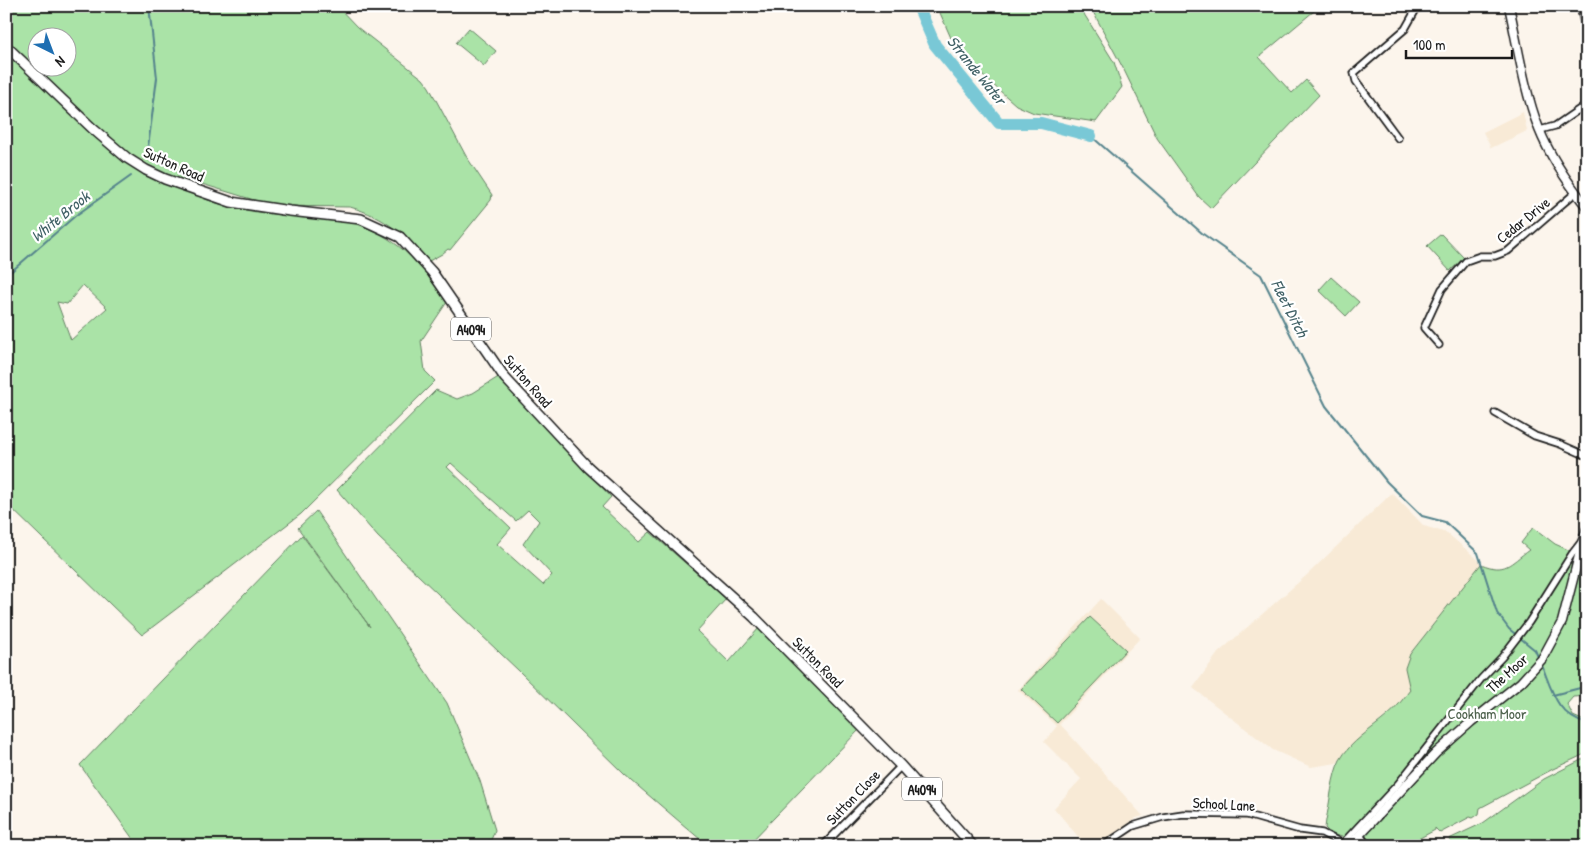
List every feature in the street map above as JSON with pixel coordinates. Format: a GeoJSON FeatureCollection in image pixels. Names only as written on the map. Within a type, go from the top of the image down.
{"type":"FeatureCollection","features":[{"type":"Feature","properties":{"kind":"main road"},"geometry":{"type":"LineString","coordinates":[[1509,6],[1529,98],[1540,130],[1555,161],[1575,193],[1587,207]]}},
{"type":"Feature","properties":{"kind":"main road","name":"Sutton Road"},"geometry":{"type":"LineString","coordinates":[[6,46],[92,128],[127,158],[146,170],[165,179],[230,202],[361,220],[400,237],[432,272],[505,378],[588,467],[754,617],[901,766],[973,846]]}},
{"type":"Feature","properties":{"kind":"main road","name":"The Moor"},"geometry":{"type":"LineString","coordinates":[[1346,845],[1360,835],[1436,753],[1535,669],[1548,650],[1562,622],[1587,529]]}},
{"type":"Feature","properties":{"kind":"street"},"geometry":{"type":"LineString","coordinates":[[1398,138],[1356,81],[1354,73],[1404,29],[1418,6]]}},
{"type":"Feature","properties":{"kind":"street"},"geometry":{"type":"LineString","coordinates":[[1580,6],[1587,38]]}},
{"type":"Feature","properties":{"kind":"street"},"geometry":{"type":"LineString","coordinates":[[1540,130],[1555,126],[1587,104]]}},
{"type":"Feature","properties":{"kind":"street","name":"Cedar Drive"},"geometry":{"type":"LineString","coordinates":[[1439,345],[1424,328],[1442,289],[1466,261],[1480,256],[1495,256],[1508,251],[1575,193]]}},
{"type":"Feature","properties":{"kind":"street"},"geometry":{"type":"LineString","coordinates":[[1495,413],[1535,436],[1560,444],[1587,456]]}},
{"type":"Feature","properties":{"kind":"street"},"geometry":{"type":"LineString","coordinates":[[1346,845],[1398,784],[1529,622],[1583,540]]}},
{"type":"Feature","properties":{"kind":"street","name":"Sutton Close"},"geometry":{"type":"LineString","coordinates":[[822,846],[901,766]]}},
{"type":"Feature","properties":{"kind":"street","name":"School Lane"},"geometry":{"type":"LineString","coordinates":[[1103,846],[1134,826],[1163,817],[1183,814],[1247,815],[1300,830],[1322,833],[1346,845]]}},
{"type":"Feature","properties":{"kind":"street"},"geometry":{"type":"LineString","coordinates":[[1360,835],[1368,846]]}},
{"type":"Feature","properties":{"kind":"shaded area"},"geometry":{"type":"Polygon","coordinates":[[[1523,112],[1527,131],[1491,148],[1483,132],[1523,112]]]}},
{"type":"Feature","properties":{"kind":"shaded area"},"geometry":{"type":"Polygon","coordinates":[[[1392,493],[1424,526],[1447,533],[1482,563],[1410,654],[1405,668],[1410,690],[1399,705],[1347,750],[1337,763],[1311,767],[1273,750],[1193,688],[1218,653],[1308,574],[1392,493]]]}},
{"type":"Feature","properties":{"kind":"shaded area"},"geometry":{"type":"Polygon","coordinates":[[[1101,599],[1140,638],[1060,724],[1143,816],[1136,818],[1095,846],[1086,846],[1054,808],[1081,779],[1044,742],[1057,726],[1018,690],[1101,599]]]}},
{"type":"Feature","properties":{"kind":"green space"},"geometry":{"type":"Polygon","coordinates":[[[6,6],[337,6],[357,27],[423,79],[466,156],[492,195],[491,200],[450,250],[448,249],[429,261],[394,228],[374,216],[350,207],[279,206],[202,184],[188,191],[202,198],[232,207],[280,215],[354,223],[374,231],[399,247],[420,266],[447,302],[421,341],[425,371],[435,381],[301,514],[142,635],[6,503],[6,6]],[[83,285],[67,304],[57,302],[71,340],[107,308],[83,285]]]}},
{"type":"Feature","properties":{"kind":"green space"},"geometry":{"type":"Polygon","coordinates":[[[937,6],[1079,6],[1114,62],[1122,87],[1096,122],[1034,113],[1016,105],[958,54],[937,6]]]}},
{"type":"Feature","properties":{"kind":"green space"},"geometry":{"type":"Polygon","coordinates":[[[1090,6],[1320,6],[1259,57],[1292,93],[1306,80],[1319,95],[1211,208],[1199,197],[1157,138],[1090,6]]]}},
{"type":"Feature","properties":{"kind":"green space"},"geometry":{"type":"Polygon","coordinates":[[[469,28],[496,51],[484,66],[456,43],[469,28]]]}},
{"type":"Feature","properties":{"kind":"green space"},"geometry":{"type":"Polygon","coordinates":[[[1441,234],[1464,258],[1450,271],[1427,246],[1441,234]]]}},
{"type":"Feature","properties":{"kind":"green space"},"geometry":{"type":"Polygon","coordinates":[[[1331,277],[1359,302],[1346,316],[1319,290],[1331,277]]]}},
{"type":"Feature","properties":{"kind":"green space"},"geometry":{"type":"Polygon","coordinates":[[[500,376],[611,497],[602,507],[639,542],[650,532],[726,599],[697,631],[729,662],[759,628],[860,729],[747,846],[708,846],[625,775],[378,537],[337,490],[436,390],[457,399],[473,393],[500,376]],[[451,463],[447,467],[511,528],[497,544],[543,585],[552,575],[523,544],[539,521],[528,510],[516,521],[451,463]]]}},
{"type":"Feature","properties":{"kind":"green space"},"geometry":{"type":"Polygon","coordinates":[[[316,511],[447,703],[480,781],[495,830],[491,840],[473,846],[138,846],[80,765],[302,535],[370,627],[298,528],[316,511]]]}},
{"type":"Feature","properties":{"kind":"green space","name":"Cookham Moor"},"geometry":{"type":"Polygon","coordinates":[[[1534,528],[1555,544],[1584,557],[1583,564],[1587,567],[1587,696],[1573,697],[1567,704],[1573,716],[1587,722],[1587,753],[1480,808],[1479,814],[1473,818],[1470,817],[1440,833],[1435,828],[1435,830],[1405,846],[1371,846],[1366,840],[1338,836],[1329,832],[1325,828],[1337,766],[1344,753],[1393,710],[1410,690],[1405,668],[1410,654],[1481,564],[1502,568],[1512,563],[1529,550],[1521,543],[1534,528]]]}},
{"type":"Feature","properties":{"kind":"green space"},"geometry":{"type":"Polygon","coordinates":[[[1090,617],[1126,650],[1057,723],[1021,689],[1090,617]]]}},
{"type":"Feature","properties":{"kind":"green space"},"geometry":{"type":"Polygon","coordinates":[[[1587,757],[1587,846],[1453,846],[1449,839],[1483,823],[1544,779],[1587,757]]]}},
{"type":"Feature","properties":{"kind":"waterway","name":"White Brook"},"geometry":{"type":"LineString","coordinates":[[148,147],[157,78],[149,6]]}},
{"type":"Feature","properties":{"kind":"waterway","name":"Strande Water"},"geometry":{"type":"LineString","coordinates":[[918,6],[935,45],[999,123],[1041,123],[1091,136]]}},
{"type":"Feature","properties":{"kind":"waterway","name":"Fleet Ditch"},"geometry":{"type":"LineString","coordinates":[[1091,136],[1203,234],[1261,275],[1326,406],[1387,482],[1422,516],[1445,522],[1478,553],[1497,613],[1509,629],[1535,650],[1539,659]]}},
{"type":"Feature","properties":{"kind":"waterway","name":"White Brook"},"geometry":{"type":"LineString","coordinates":[[6,276],[75,216],[131,176]]}},
{"type":"Feature","properties":{"kind":"waterway"},"geometry":{"type":"LineString","coordinates":[[1541,663],[1552,692],[1562,708],[1577,720],[1587,724]]}},
{"type":"Feature","properties":{"kind":"waterway"},"geometry":{"type":"LineString","coordinates":[[1553,695],[1584,687],[1587,683]]}}]}
